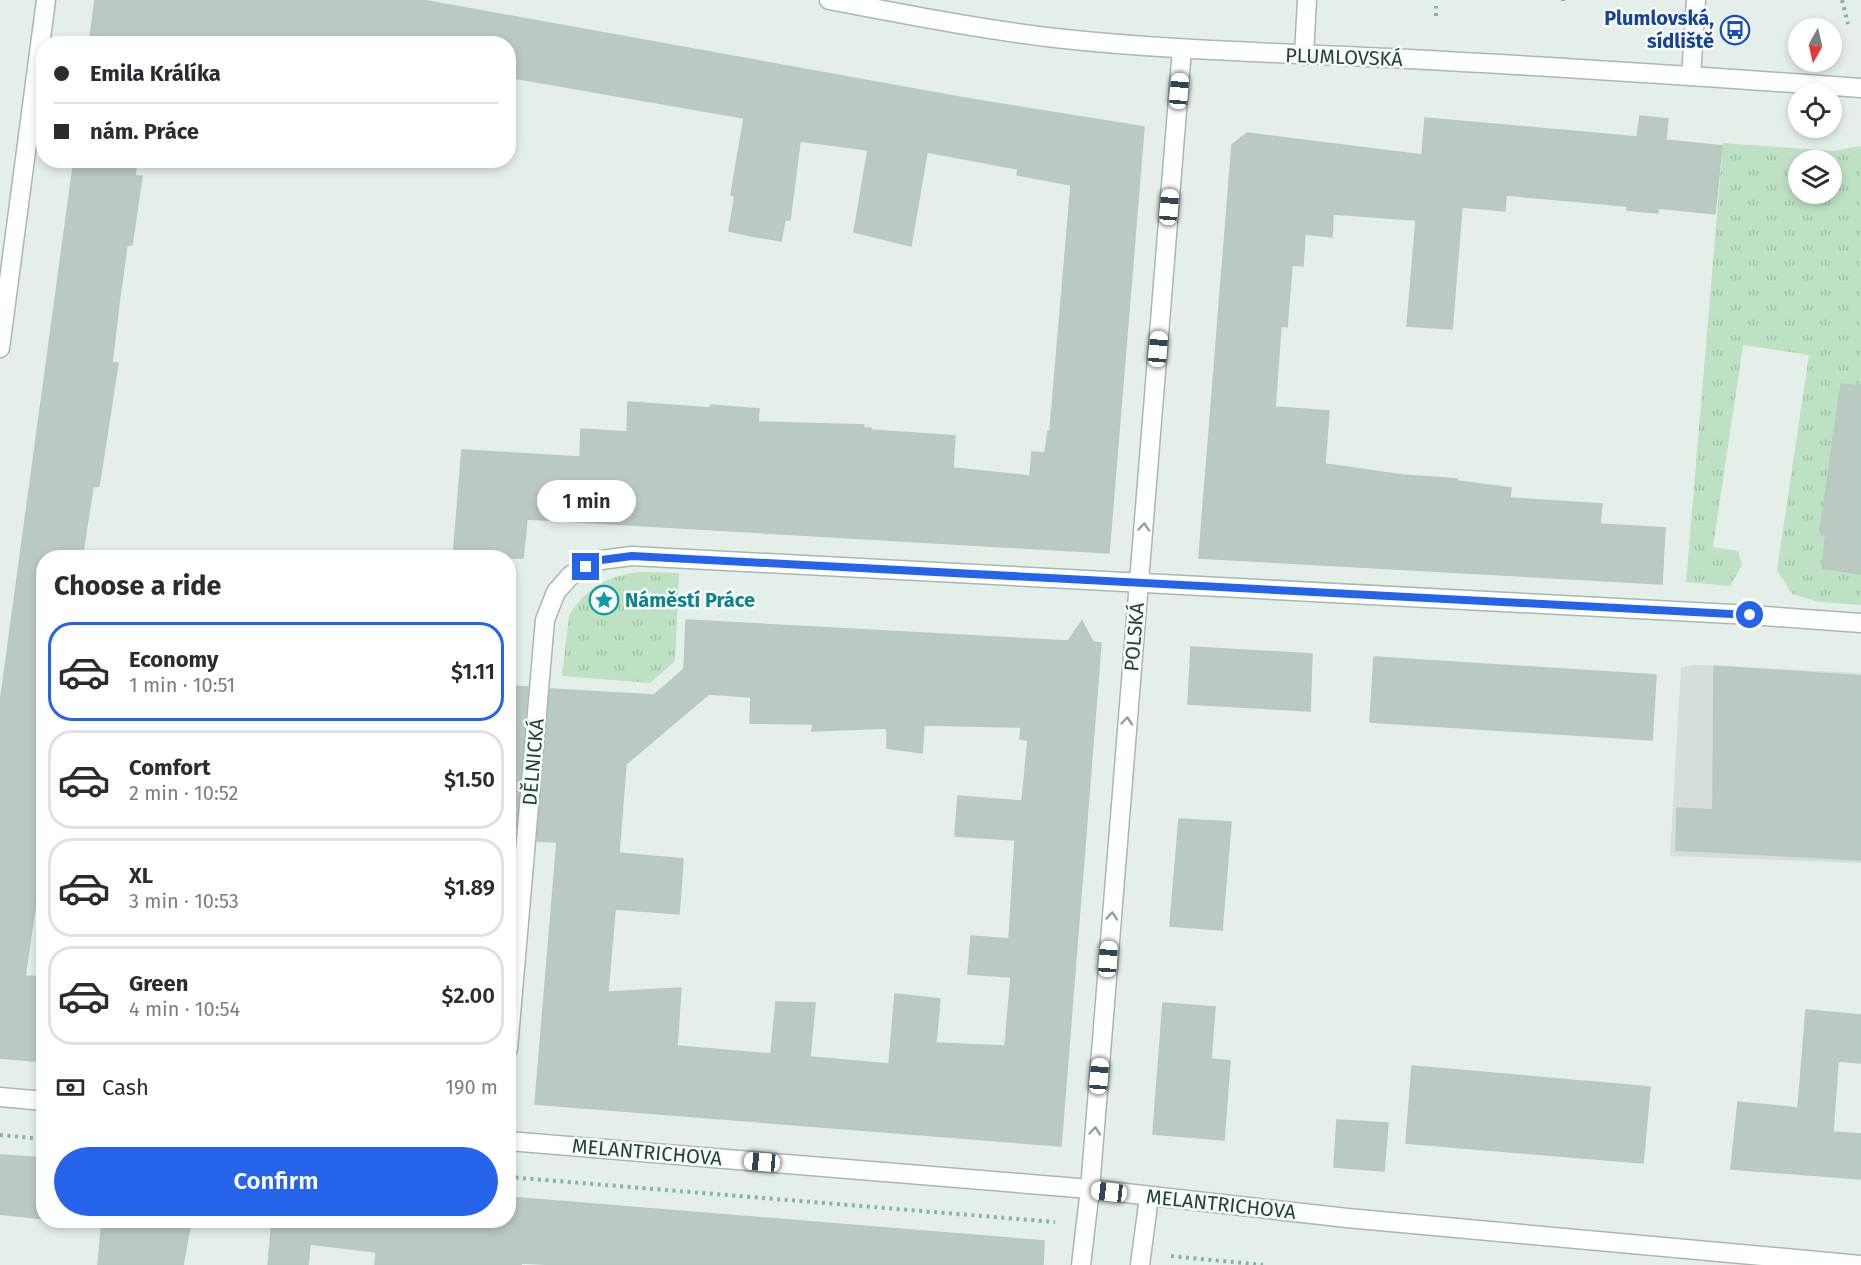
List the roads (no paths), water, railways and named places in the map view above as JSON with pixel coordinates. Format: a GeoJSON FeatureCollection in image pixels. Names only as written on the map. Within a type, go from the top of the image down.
{"type":"FeatureCollection","features":[{"type":"Feature","properties":{"kind":"street"},"geometry":{"type":"LineString","coordinates":[[41,36],[46,0]]}},
{"type":"Feature","properties":{"kind":"street","name":"PLUMLOVSKÁ"},"geometry":{"type":"LineString","coordinates":[[829,0],[962,25],[1182,50],[1409,59],[1861,88]]}},
{"type":"Feature","properties":{"kind":"street"},"geometry":{"type":"LineString","coordinates":[[1304,55],[1307,0]]}},
{"type":"Feature","properties":{"kind":"street"},"geometry":{"type":"LineString","coordinates":[[1691,76],[1696,0]]}},
{"type":"Feature","properties":{"kind":"street","name":"POLSKÁ"},"geometry":{"type":"LineString","coordinates":[[1082,1265],[1182,50]]}},
{"type":"Feature","properties":{"kind":"street"},"geometry":{"type":"LineString","coordinates":[[0,348],[36,76]]}},
{"type":"Feature","properties":{"kind":"street","name":"DĚLNICKÁ"},"geometry":{"type":"LineString","coordinates":[[516,956],[545,620],[556,592],[571,575],[601,560],[632,556],[1861,623]]}},
{"type":"Feature","properties":{"kind":"street"},"geometry":{"type":"LineString","coordinates":[[0,1097],[36,1100]]}},
{"type":"Feature","properties":{"kind":"street","name":"MELANTRICHOVA"},"geometry":{"type":"LineString","coordinates":[[516,1142],[1090,1189],[1359,1219],[1861,1265]]}},
{"type":"Feature","properties":{"kind":"street"},"geometry":{"type":"LineString","coordinates":[[1140,1265],[1149,1197]]}},
{"type":"Feature","properties":{"kind":"place","name":"Plumlovská, sídliště"},"geometry":{"type":"Point","coordinates":[1735,30]}},
{"type":"Feature","properties":{"kind":"place","name":"Náměstí Práce"},"geometry":{"type":"Point","coordinates":[604,600]}}]}
